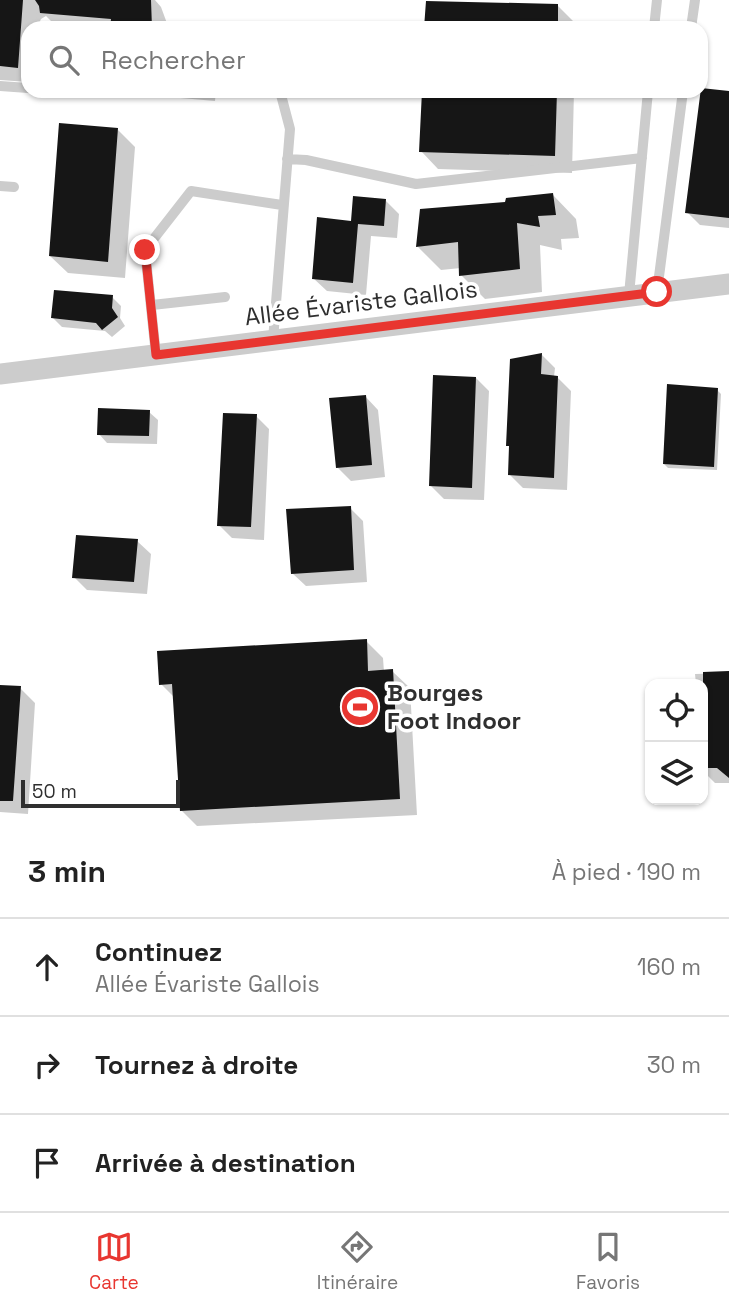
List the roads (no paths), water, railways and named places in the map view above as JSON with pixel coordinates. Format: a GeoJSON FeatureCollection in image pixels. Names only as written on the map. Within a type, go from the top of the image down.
{"type":"FeatureCollection","features":[{"type":"Feature","properties":{"kind":"street","name":"Allée Évariste Gallois"},"geometry":{"type":"LineString","coordinates":[[0,374],[729,284]]}},
{"type":"Feature","properties":{"kind":"lane"},"geometry":{"type":"LineString","coordinates":[[655,21],[657,0]]}},
{"type":"Feature","properties":{"kind":"lane"},"geometry":{"type":"LineString","coordinates":[[692,21],[695,0]]}},
{"type":"Feature","properties":{"kind":"lane"},"geometry":{"type":"LineString","coordinates":[[31,21],[32,9]]}},
{"type":"Feature","properties":{"kind":"lane"},"geometry":{"type":"LineString","coordinates":[[0,86],[21,88]]}},
{"type":"Feature","properties":{"kind":"lane"},"geometry":{"type":"LineString","coordinates":[[273,340],[290,129],[282,98]]}},
{"type":"Feature","properties":{"kind":"lane"},"geometry":{"type":"LineString","coordinates":[[629,295],[647,98]]}},
{"type":"Feature","properties":{"kind":"lane"},"geometry":{"type":"LineString","coordinates":[[657,292],[682,98]]}},
{"type":"Feature","properties":{"kind":"lane"},"geometry":{"type":"LineString","coordinates":[[287,159],[306,160],[416,184],[642,158]]}},
{"type":"Feature","properties":{"kind":"lane"},"geometry":{"type":"LineString","coordinates":[[0,186],[14,187]]}},
{"type":"Feature","properties":{"kind":"lane"},"geometry":{"type":"LineString","coordinates":[[156,355],[145,250],[191,191],[282,205]]}},
{"type":"Feature","properties":{"kind":"lane"},"geometry":{"type":"LineString","coordinates":[[152,305],[225,297]]}},
{"type":"Feature","properties":{"kind":"place","name":"Bourges Foot Indoor"},"geometry":{"type":"Point","coordinates":[360,707]}}]}
